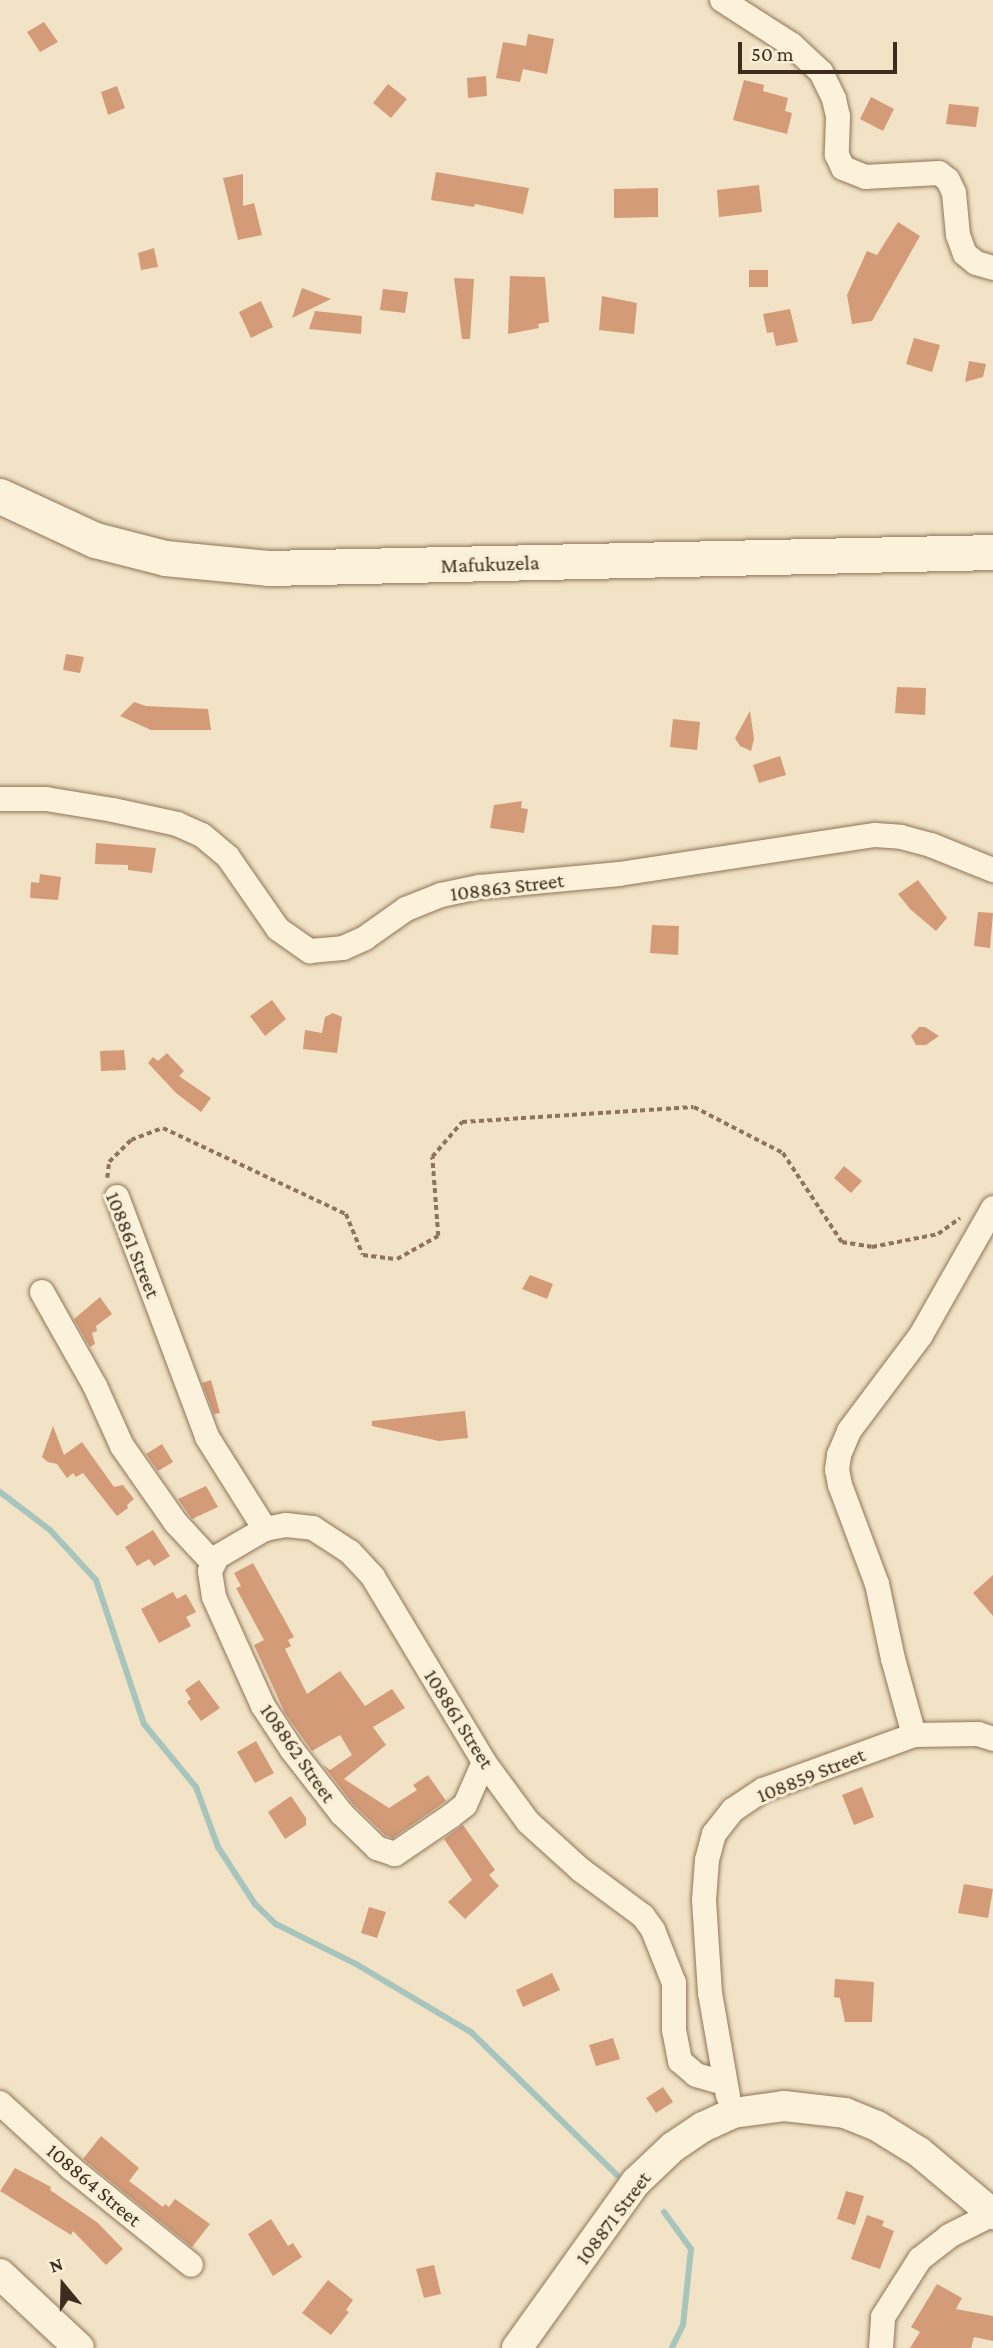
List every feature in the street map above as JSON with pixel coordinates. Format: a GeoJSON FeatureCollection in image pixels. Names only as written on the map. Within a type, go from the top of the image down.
{"type":"FeatureCollection","features":[{"type":"Feature","properties":{"kind":"main road","name":"Mafukuzela"},"geometry":{"type":"LineString","coordinates":[[0,496],[50,522],[118,546],[165,558],[268,568],[993,552]]}},
{"type":"Feature","properties":{"kind":"street"},"geometry":{"type":"LineString","coordinates":[[722,0],[792,45],[821,72],[834,99],[838,117],[837,155],[843,168],[865,177],[939,173],[948,180],[954,193],[958,235],[965,254],[976,264],[993,268]]}},
{"type":"Feature","properties":{"kind":"street","name":"108863 Street"},"geometry":{"type":"LineString","coordinates":[[0,799],[46,799],[113,810],[177,824],[202,835],[228,857],[278,929],[310,951],[343,948],[365,938],[406,909],[441,895],[480,887],[619,874],[876,835],[901,837],[932,845],[993,870]]}},
{"type":"Feature","properties":{"kind":"street","name":"108861 Street"},"geometry":{"type":"LineString","coordinates":[[117,1197],[207,1437],[265,1529],[286,1525],[313,1528],[350,1552],[373,1577],[484,1762],[528,1822],[581,1870],[643,1916],[653,1930],[674,1983],[674,2030],[680,2061],[696,2075],[724,2083]]}},
{"type":"Feature","properties":{"kind":"street"},"geometry":{"type":"LineString","coordinates":[[914,1735],[892,1659],[877,1584],[840,1485],[837,1470],[839,1455],[849,1431],[921,1335],[982,1209]]}},
{"type":"Feature","properties":{"kind":"street"},"geometry":{"type":"LineString","coordinates":[[41,1293],[94,1386],[122,1446],[176,1523],[213,1563],[222,1552],[265,1529]]}},
{"type":"Feature","properties":{"kind":"street","name":"108862 Street"},"geometry":{"type":"LineString","coordinates":[[213,1563],[210,1581],[214,1597],[263,1706],[292,1750],[341,1814],[376,1848],[395,1854],[465,1805],[484,1762]]}},
{"type":"Feature","properties":{"kind":"street","name":"108859 Street"},"geometry":{"type":"LineString","coordinates":[[733,2113],[724,2083],[710,1993],[704,1900],[707,1860],[714,1834],[733,1810],[762,1790],[914,1735],[978,1734],[993,1739]]}},
{"type":"Feature","properties":{"kind":"street","name":"108864 Street"},"geometry":{"type":"LineString","coordinates":[[0,2103],[71,2168],[191,2265]]}},
{"type":"Feature","properties":{"kind":"street","name":"108871 Street"},"geometry":{"type":"LineString","coordinates":[[517,2348],[636,2182],[673,2147],[703,2127],[733,2113],[784,2106],[845,2113],[877,2126],[919,2151],[993,2214]]}},
{"type":"Feature","properties":{"kind":"street"},"geometry":{"type":"LineString","coordinates":[[881,2348],[883,2317],[920,2259],[949,2236],[993,2214]]}},
{"type":"Feature","properties":{"kind":"street"},"geometry":{"type":"LineString","coordinates":[[0,2274],[79,2348]]}},
{"type":"Feature","properties":{"kind":"path","name":"108861 Street"},"geometry":{"type":"LineString","coordinates":[[117,1197],[107,1181],[109,1162],[131,1140],[163,1128],[346,1214],[363,1255],[397,1259],[438,1236],[432,1157],[462,1122],[694,1107],[783,1153],[842,1242],[872,1247],[938,1234],[982,1209]]}},
{"type":"Feature","properties":{"kind":"building"},"geometry":{"type":"Polygon","coordinates":[[[44,22],[58,42],[40,52],[27,32],[44,22]]]}},
{"type":"Feature","properties":{"kind":"building"},"geometry":{"type":"Polygon","coordinates":[[[528,34],[554,39],[547,74],[523,69],[520,82],[496,78],[503,42],[526,46],[528,34]]]}},
{"type":"Feature","properties":{"kind":"building"},"geometry":{"type":"Polygon","coordinates":[[[486,76],[487,96],[468,98],[467,78],[486,76]]]}},
{"type":"Feature","properties":{"kind":"building"},"geometry":{"type":"Polygon","coordinates":[[[744,80],[764,85],[763,91],[788,98],[785,111],[792,113],[787,134],[733,120],[744,80]]]}},
{"type":"Feature","properties":{"kind":"building"},"geometry":{"type":"Polygon","coordinates":[[[388,84],[407,99],[391,118],[373,103],[388,84]]]}},
{"type":"Feature","properties":{"kind":"building"},"geometry":{"type":"Polygon","coordinates":[[[117,86],[125,108],[108,115],[101,92],[117,86]]]}},
{"type":"Feature","properties":{"kind":"building"},"geometry":{"type":"Polygon","coordinates":[[[871,97],[894,109],[883,131],[860,119],[871,97]]]}},
{"type":"Feature","properties":{"kind":"building"},"geometry":{"type":"Polygon","coordinates":[[[949,104],[979,107],[976,127],[946,124],[949,104]]]}},
{"type":"Feature","properties":{"kind":"building"},"geometry":{"type":"Polygon","coordinates":[[[436,172],[529,188],[523,214],[475,204],[474,207],[431,200],[436,172]]]}},
{"type":"Feature","properties":{"kind":"building"},"geometry":{"type":"Polygon","coordinates":[[[243,174],[243,206],[254,203],[262,235],[238,240],[223,178],[243,174]]]}},
{"type":"Feature","properties":{"kind":"building"},"geometry":{"type":"Polygon","coordinates":[[[759,185],[762,212],[719,217],[717,190],[759,185]]]}},
{"type":"Feature","properties":{"kind":"building"},"geometry":{"type":"Polygon","coordinates":[[[658,188],[658,217],[614,218],[614,189],[658,188]]]}},
{"type":"Feature","properties":{"kind":"building"},"geometry":{"type":"Polygon","coordinates":[[[898,222],[920,236],[872,321],[852,324],[847,295],[867,251],[877,255],[898,222]]]}},
{"type":"Feature","properties":{"kind":"building"},"geometry":{"type":"Polygon","coordinates":[[[154,248],[158,267],[141,270],[138,253],[154,248]]]}},
{"type":"Feature","properties":{"kind":"building"},"geometry":{"type":"Polygon","coordinates":[[[749,270],[768,270],[768,287],[749,287],[749,270]]]}},
{"type":"Feature","properties":{"kind":"building"},"geometry":{"type":"Polygon","coordinates":[[[510,276],[545,277],[549,322],[538,324],[539,328],[508,334],[510,276]]]}},
{"type":"Feature","properties":{"kind":"building"},"geometry":{"type":"Polygon","coordinates":[[[454,278],[474,279],[470,339],[462,339],[454,278]]]}},
{"type":"Feature","properties":{"kind":"building"},"geometry":{"type":"Polygon","coordinates":[[[302,288],[331,299],[292,318],[302,288]]]}},
{"type":"Feature","properties":{"kind":"building"},"geometry":{"type":"Polygon","coordinates":[[[383,289],[408,292],[405,313],[380,310],[383,289]]]}},
{"type":"Feature","properties":{"kind":"building"},"geometry":{"type":"Polygon","coordinates":[[[602,296],[637,303],[634,334],[599,330],[602,296]]]}},
{"type":"Feature","properties":{"kind":"building"},"geometry":{"type":"Polygon","coordinates":[[[261,301],[273,327],[251,338],[239,312],[261,301]]]}},
{"type":"Feature","properties":{"kind":"building"},"geometry":{"type":"Polygon","coordinates":[[[790,309],[798,342],[776,346],[773,332],[767,333],[763,314],[790,309]]]}},
{"type":"Feature","properties":{"kind":"building"},"geometry":{"type":"Polygon","coordinates":[[[315,311],[362,316],[361,334],[309,329],[315,311]]]}},
{"type":"Feature","properties":{"kind":"building"},"geometry":{"type":"Polygon","coordinates":[[[914,338],[940,345],[932,372],[906,364],[914,338]]]}},
{"type":"Feature","properties":{"kind":"building"},"geometry":{"type":"Polygon","coordinates":[[[969,361],[986,364],[983,377],[965,382],[969,361]]]}},
{"type":"Feature","properties":{"kind":"building"},"geometry":{"type":"Polygon","coordinates":[[[66,654],[84,657],[80,673],[63,670],[66,654]]]}},
{"type":"Feature","properties":{"kind":"building"},"geometry":{"type":"Polygon","coordinates":[[[897,687],[926,688],[925,715],[895,713],[897,687]]]}},
{"type":"Feature","properties":{"kind":"building"},"geometry":{"type":"Polygon","coordinates":[[[134,702],[146,706],[208,709],[211,730],[151,730],[120,716],[134,702]]]}},
{"type":"Feature","properties":{"kind":"building"},"geometry":{"type":"Polygon","coordinates":[[[750,711],[754,739],[751,751],[740,746],[735,738],[750,711]]]}},
{"type":"Feature","properties":{"kind":"building"},"geometry":{"type":"Polygon","coordinates":[[[673,719],[700,722],[697,750],[670,747],[673,719]]]}},
{"type":"Feature","properties":{"kind":"building"},"geometry":{"type":"Polygon","coordinates":[[[780,756],[786,775],[759,783],[753,765],[780,756]]]}},
{"type":"Feature","properties":{"kind":"building"},"geometry":{"type":"Polygon","coordinates":[[[522,801],[521,808],[528,809],[524,833],[490,828],[494,805],[522,801]]]}},
{"type":"Feature","properties":{"kind":"building"},"geometry":{"type":"Polygon","coordinates":[[[96,843],[156,848],[152,873],[128,870],[128,865],[95,864],[96,843]]]}},
{"type":"Feature","properties":{"kind":"building"},"geometry":{"type":"Polygon","coordinates":[[[40,874],[61,877],[58,900],[30,898],[31,882],[39,883],[40,874]]]}},
{"type":"Feature","properties":{"kind":"building"},"geometry":{"type":"Polygon","coordinates":[[[918,880],[947,918],[936,931],[910,909],[898,894],[918,880]]]}},
{"type":"Feature","properties":{"kind":"building"},"geometry":{"type":"Polygon","coordinates":[[[978,912],[993,913],[990,948],[974,946],[978,912]]]}},
{"type":"Feature","properties":{"kind":"building"},"geometry":{"type":"Polygon","coordinates":[[[652,925],[679,926],[678,955],[650,953],[652,925]]]}},
{"type":"Feature","properties":{"kind":"building"},"geometry":{"type":"Polygon","coordinates":[[[272,1000],[286,1019],[265,1036],[250,1016],[272,1000]]]}},
{"type":"Feature","properties":{"kind":"building"},"geometry":{"type":"Polygon","coordinates":[[[333,1013],[342,1017],[337,1053],[303,1049],[305,1030],[322,1033],[325,1017],[333,1013]]]}},
{"type":"Feature","properties":{"kind":"building"},"geometry":{"type":"Polygon","coordinates":[[[919,1027],[925,1027],[939,1036],[926,1045],[916,1045],[911,1036],[919,1027]]]}},
{"type":"Feature","properties":{"kind":"building"},"geometry":{"type":"Polygon","coordinates":[[[124,1050],[126,1070],[101,1071],[100,1051],[124,1050]]]}},
{"type":"Feature","properties":{"kind":"building"},"geometry":{"type":"Polygon","coordinates":[[[167,1053],[184,1071],[179,1076],[211,1098],[201,1112],[176,1093],[148,1063],[153,1057],[158,1061],[167,1053]]]}},
{"type":"Feature","properties":{"kind":"building"},"geometry":{"type":"Polygon","coordinates":[[[844,1166],[862,1181],[851,1193],[834,1178],[844,1166]]]}},
{"type":"Feature","properties":{"kind":"building"},"geometry":{"type":"Polygon","coordinates":[[[530,1275],[553,1284],[547,1299],[522,1289],[530,1275]]]}},
{"type":"Feature","properties":{"kind":"building"},"geometry":{"type":"Polygon","coordinates":[[[100,1297],[112,1314],[96,1326],[97,1331],[92,1333],[95,1344],[90,1347],[74,1319],[100,1297]]]}},
{"type":"Feature","properties":{"kind":"building"},"geometry":{"type":"Polygon","coordinates":[[[211,1380],[220,1413],[214,1414],[202,1383],[211,1380]]]}},
{"type":"Feature","properties":{"kind":"building"},"geometry":{"type":"Polygon","coordinates":[[[465,1411],[468,1438],[439,1441],[372,1426],[372,1421],[465,1411]]]}},
{"type":"Feature","properties":{"kind":"building"},"geometry":{"type":"Polygon","coordinates":[[[53,1426],[64,1455],[82,1442],[114,1487],[123,1485],[134,1499],[127,1505],[128,1508],[117,1516],[83,1473],[76,1477],[73,1473],[67,1478],[57,1464],[42,1457],[53,1426]]]}},
{"type":"Feature","properties":{"kind":"building"},"geometry":{"type":"Polygon","coordinates":[[[162,1444],[173,1462],[158,1471],[146,1454],[162,1444]]]}},
{"type":"Feature","properties":{"kind":"building"},"geometry":{"type":"Polygon","coordinates":[[[206,1486],[218,1507],[192,1519],[178,1499],[206,1486]]]}},
{"type":"Feature","properties":{"kind":"building"},"geometry":{"type":"Polygon","coordinates":[[[153,1530],[170,1556],[154,1566],[149,1559],[137,1566],[125,1547],[153,1530]]]}},
{"type":"Feature","properties":{"kind":"building"},"geometry":{"type":"Polygon","coordinates":[[[253,1563],[294,1637],[288,1640],[291,1646],[285,1649],[307,1694],[340,1671],[365,1706],[392,1689],[405,1708],[373,1727],[386,1745],[344,1779],[389,1808],[417,1790],[413,1785],[428,1775],[446,1801],[393,1838],[385,1835],[353,1804],[323,1765],[330,1770],[352,1755],[340,1735],[312,1751],[285,1713],[254,1645],[264,1640],[236,1588],[241,1586],[234,1573],[253,1563]]]}},
{"type":"Feature","properties":{"kind":"building"},"geometry":{"type":"Polygon","coordinates":[[[993,1575],[993,1616],[973,1593],[993,1575]]]}},
{"type":"Feature","properties":{"kind":"building"},"geometry":{"type":"Polygon","coordinates":[[[173,1592],[177,1599],[186,1594],[196,1612],[186,1617],[191,1626],[159,1643],[141,1609],[173,1592]]]}},
{"type":"Feature","properties":{"kind":"building"},"geometry":{"type":"Polygon","coordinates":[[[199,1680],[220,1708],[201,1721],[187,1702],[191,1699],[185,1690],[199,1680]]]}},
{"type":"Feature","properties":{"kind":"building"},"geometry":{"type":"Polygon","coordinates":[[[256,1741],[274,1773],[255,1783],[237,1752],[256,1741]]]}},
{"type":"Feature","properties":{"kind":"building"},"geometry":{"type":"Polygon","coordinates":[[[862,1787],[874,1817],[854,1825],[842,1795],[862,1787]]]}},
{"type":"Feature","properties":{"kind":"building"},"geometry":{"type":"Polygon","coordinates":[[[291,1796],[306,1818],[306,1825],[285,1839],[268,1812],[291,1796]]]}},
{"type":"Feature","properties":{"kind":"building"},"geometry":{"type":"Polygon","coordinates":[[[463,1825],[495,1870],[489,1875],[499,1886],[465,1919],[448,1902],[472,1880],[444,1839],[463,1825]]]}},
{"type":"Feature","properties":{"kind":"building"},"geometry":{"type":"Polygon","coordinates":[[[964,1884],[993,1889],[988,1918],[958,1913],[964,1884]]]}},
{"type":"Feature","properties":{"kind":"building"},"geometry":{"type":"Polygon","coordinates":[[[369,1907],[386,1912],[377,1938],[361,1933],[369,1907]]]}},
{"type":"Feature","properties":{"kind":"building"},"geometry":{"type":"Polygon","coordinates":[[[552,1973],[560,1990],[523,2007],[516,1990],[552,1973]]]}},
{"type":"Feature","properties":{"kind":"building"},"geometry":{"type":"Polygon","coordinates":[[[835,1979],[874,1982],[872,2022],[845,2022],[840,1998],[834,1997],[835,1979]]]}},
{"type":"Feature","properties":{"kind":"building"},"geometry":{"type":"Polygon","coordinates":[[[613,2038],[620,2059],[596,2066],[589,2045],[613,2038]]]}},
{"type":"Feature","properties":{"kind":"building"},"geometry":{"type":"Polygon","coordinates":[[[663,2087],[673,2102],[656,2113],[646,2098],[663,2087]]]}},
{"type":"Feature","properties":{"kind":"building"},"geometry":{"type":"Polygon","coordinates":[[[101,2136],[139,2168],[129,2181],[163,2207],[165,2204],[169,2207],[175,2199],[210,2224],[192,2247],[83,2159],[101,2136]]]}},
{"type":"Feature","properties":{"kind":"building"},"geometry":{"type":"Polygon","coordinates":[[[15,2168],[51,2187],[50,2190],[98,2223],[123,2249],[106,2265],[73,2231],[71,2235],[0,2191],[15,2168]]]}},
{"type":"Feature","properties":{"kind":"building"},"geometry":{"type":"Polygon","coordinates":[[[846,2191],[864,2196],[855,2225],[837,2219],[846,2191]]]}},
{"type":"Feature","properties":{"kind":"building"},"geometry":{"type":"Polygon","coordinates":[[[867,2215],[884,2221],[882,2226],[894,2231],[880,2269],[851,2259],[867,2215]]]}},
{"type":"Feature","properties":{"kind":"building"},"geometry":{"type":"Polygon","coordinates":[[[271,2219],[288,2246],[293,2243],[302,2257],[273,2276],[248,2234],[271,2219]]]}},
{"type":"Feature","properties":{"kind":"building"},"geometry":{"type":"Polygon","coordinates":[[[434,2265],[441,2294],[424,2298],[416,2269],[434,2265]]]}},
{"type":"Feature","properties":{"kind":"building"},"geometry":{"type":"Polygon","coordinates":[[[328,2280],[353,2300],[346,2310],[349,2312],[331,2335],[302,2313],[328,2280]]]}},
{"type":"Feature","properties":{"kind":"building"},"geometry":{"type":"Polygon","coordinates":[[[937,2284],[962,2298],[956,2309],[993,2316],[993,2341],[974,2337],[971,2348],[910,2348],[920,2332],[911,2327],[937,2284]]]}},
{"type":"Feature","properties":{"kind":"waterway"},"geometry":{"type":"LineString","coordinates":[[0,1492],[50,1530],[96,1580],[144,1724],[196,1787],[218,1847],[255,1904],[276,1924],[356,1964],[472,2033],[617,2175]]}},
{"type":"Feature","properties":{"kind":"waterway"},"geometry":{"type":"LineString","coordinates":[[664,2212],[691,2249],[683,2325],[672,2348]]}}]}
